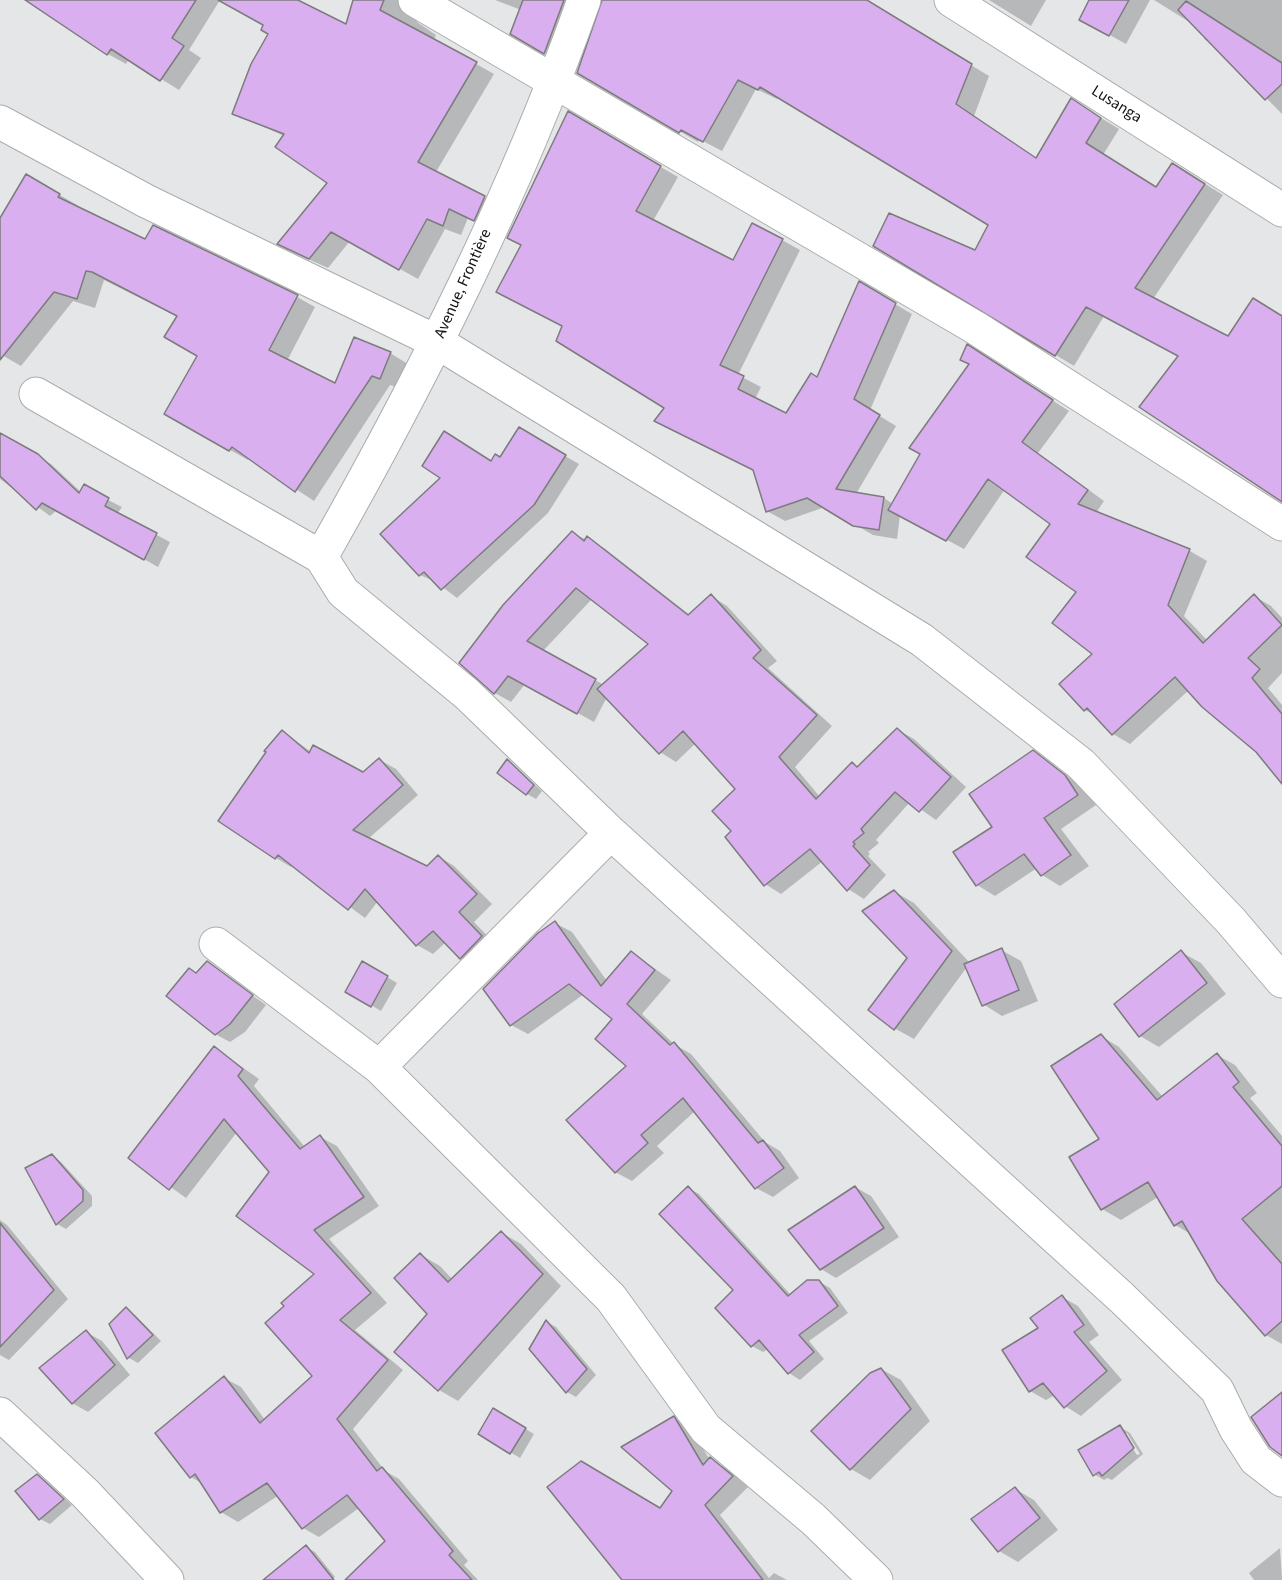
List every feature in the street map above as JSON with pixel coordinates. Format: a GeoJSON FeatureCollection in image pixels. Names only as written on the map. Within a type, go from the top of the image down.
{"type":"FeatureCollection","features":[{"type":"Feature","properties":{"kind":"street"},"geometry":{"type":"LineString","coordinates":[[415,0],[976,328],[1282,524]]}},
{"type":"Feature","properties":{"kind":"street","name":"Avenue, Frontière"},"geometry":{"type":"LineString","coordinates":[[321,557],[437,342],[555,83],[584,0]]}},
{"type":"Feature","properties":{"kind":"street","name":"Lusanga"},"geometry":{"type":"LineString","coordinates":[[951,0],[1282,210]]}},
{"type":"Feature","properties":{"kind":"street"},"geometry":{"type":"LineString","coordinates":[[4,132],[437,342],[922,640],[1081,764],[1231,921],[1282,981]]}},
{"type":"Feature","properties":{"kind":"street"},"geometry":{"type":"LineString","coordinates":[[36,394],[321,557],[343,592],[467,694],[611,833],[1122,1298],[1217,1390],[1236,1429],[1256,1460],[1282,1480]]}},
{"type":"Feature","properties":{"kind":"street"},"geometry":{"type":"LineString","coordinates":[[379,1068],[611,833]]}},
{"type":"Feature","properties":{"kind":"street"},"geometry":{"type":"LineString","coordinates":[[216,944],[379,1068],[611,1298],[706,1429],[813,1519],[876,1580]]}},
{"type":"Feature","properties":{"kind":"street"},"geometry":{"type":"LineString","coordinates":[[0,1414],[86,1493],[167,1580]]}},
{"type":"Feature","properties":{"kind":"building"},"geometry":{"type":"Polygon","coordinates":[[[25,0],[196,0],[172,38],[184,46],[160,81],[111,49],[107,55],[25,0]]]}},
{"type":"Feature","properties":{"kind":"building"},"geometry":{"type":"Polygon","coordinates":[[[218,0],[298,0],[346,24],[353,0],[384,0],[380,10],[477,62],[418,162],[485,196],[474,221],[449,209],[443,226],[427,219],[399,270],[331,232],[309,259],[277,244],[327,183],[275,147],[284,134],[232,114],[251,64],[268,34],[261,30],[263,25],[218,0]]]}},
{"type":"Feature","properties":{"kind":"building"},"geometry":{"type":"Polygon","coordinates":[[[523,0],[564,0],[544,54],[510,34],[523,0]]]}},
{"type":"Feature","properties":{"kind":"building"},"geometry":{"type":"Polygon","coordinates":[[[602,0],[867,0],[972,64],[956,104],[1036,158],[1071,98],[1101,118],[1086,143],[1156,187],[1172,163],[1205,184],[1135,288],[1228,336],[1253,298],[1282,316],[1282,502],[1139,407],[1178,356],[1086,307],[1055,356],[873,246],[889,213],[975,250],[988,225],[760,87],[758,90],[738,80],[703,142],[681,130],[679,133],[577,73],[602,0]]]}},
{"type":"Feature","properties":{"kind":"building"},"geometry":{"type":"Polygon","coordinates":[[[1089,0],[1129,0],[1109,36],[1079,20],[1089,0]]]}},
{"type":"Feature","properties":{"kind":"building"},"geometry":{"type":"Polygon","coordinates":[[[1186,1],[1282,63],[1282,84],[1265,100],[1178,10],[1186,1]]]}},
{"type":"Feature","properties":{"kind":"building"},"geometry":{"type":"Polygon","coordinates":[[[568,111],[661,166],[636,211],[733,260],[752,223],[783,239],[720,365],[744,376],[738,389],[786,413],[811,373],[817,377],[859,281],[896,303],[854,399],[880,415],[836,489],[884,497],[879,530],[853,526],[807,498],[766,512],[753,470],[654,421],[664,408],[556,341],[562,326],[496,292],[521,245],[507,238],[568,111]]]}},
{"type":"Feature","properties":{"kind":"building"},"geometry":{"type":"Polygon","coordinates":[[[26,174],[60,194],[58,197],[145,239],[153,225],[298,295],[269,350],[335,383],[354,337],[391,352],[380,379],[372,376],[295,492],[232,447],[229,451],[164,414],[197,356],[164,337],[177,316],[92,272],[86,271],[77,299],[54,292],[0,360],[0,218],[26,174]]]}},
{"type":"Feature","properties":{"kind":"building"},"geometry":{"type":"Polygon","coordinates":[[[967,344],[1053,400],[1022,442],[1088,490],[1078,504],[1190,549],[1168,605],[1203,643],[1254,594],[1282,625],[1248,658],[1260,669],[1252,678],[1282,714],[1282,784],[1256,752],[1202,707],[1175,677],[1112,735],[1087,708],[1084,711],[1059,684],[1092,654],[1052,623],[1076,592],[1026,557],[1050,524],[988,479],[946,541],[888,510],[920,454],[909,448],[969,364],[960,360],[967,344]]]}},
{"type":"Feature","properties":{"kind":"building"},"geometry":{"type":"Polygon","coordinates":[[[519,427],[566,455],[534,505],[441,590],[424,572],[419,576],[380,534],[440,478],[422,466],[444,431],[491,461],[495,454],[500,457],[519,427]]]}},
{"type":"Feature","properties":{"kind":"building"},"geometry":{"type":"Polygon","coordinates":[[[0,433],[38,454],[79,493],[84,484],[109,498],[105,506],[157,533],[144,560],[42,503],[36,510],[0,476],[0,433]]]}},
{"type":"Feature","properties":{"kind":"building"},"geometry":{"type":"Polygon","coordinates":[[[572,531],[584,541],[587,536],[688,615],[711,594],[761,650],[753,658],[817,715],[779,757],[816,799],[852,762],[857,767],[897,728],[951,777],[919,812],[895,792],[861,829],[864,833],[853,842],[855,844],[853,846],[870,865],[847,891],[810,849],[764,886],[725,837],[731,831],[712,811],[735,789],[683,731],[659,754],[597,689],[648,644],[576,588],[527,641],[596,679],[577,714],[508,676],[494,694],[459,663],[503,605],[572,531]]]}},
{"type":"Feature","properties":{"kind":"building"},"geometry":{"type":"Polygon","coordinates":[[[282,730],[309,753],[313,745],[363,772],[379,758],[403,785],[353,830],[427,866],[438,855],[477,894],[459,912],[482,936],[460,959],[433,931],[416,946],[365,889],[348,910],[278,855],[275,859],[218,821],[266,752],[264,751],[282,730]]]}},
{"type":"Feature","properties":{"kind":"building"},"geometry":{"type":"Polygon","coordinates":[[[1033,750],[1065,775],[1078,795],[1044,818],[1071,855],[1041,876],[1024,854],[976,886],[953,852],[992,827],[969,794],[1033,750]]]}},
{"type":"Feature","properties":{"kind":"building"},"geometry":{"type":"Polygon","coordinates":[[[507,759],[534,785],[526,795],[497,773],[507,759]]]}},
{"type":"Feature","properties":{"kind":"building"},"geometry":{"type":"Polygon","coordinates":[[[894,890],[952,951],[894,1030],[868,1010],[907,958],[862,911],[894,890]]]}},
{"type":"Feature","properties":{"kind":"building"},"geometry":{"type":"Polygon","coordinates":[[[555,921],[601,986],[631,951],[655,970],[627,1004],[670,1045],[674,1042],[758,1143],[763,1140],[784,1168],[755,1189],[683,1098],[641,1135],[648,1143],[615,1173],[566,1120],[626,1066],[595,1039],[612,1019],[569,984],[510,1026],[483,989],[538,933],[555,921]]]}},
{"type":"Feature","properties":{"kind":"building"},"geometry":{"type":"Polygon","coordinates":[[[1002,948],[1019,990],[982,1006],[964,964],[1002,948]]]}},
{"type":"Feature","properties":{"kind":"building"},"geometry":{"type":"Polygon","coordinates":[[[1181,950],[1207,983],[1139,1037],[1114,1004],[1181,950]]]}},
{"type":"Feature","properties":{"kind":"building"},"geometry":{"type":"Polygon","coordinates":[[[207,961],[253,995],[230,1024],[215,1035],[166,996],[189,968],[196,973],[207,961]]]}},
{"type":"Feature","properties":{"kind":"building"},"geometry":{"type":"Polygon","coordinates":[[[362,961],[388,976],[371,1007],[345,992],[362,961]]]}},
{"type":"Feature","properties":{"kind":"building"},"geometry":{"type":"Polygon","coordinates":[[[1101,1034],[1157,1100],[1217,1053],[1239,1082],[1233,1087],[1282,1146],[1282,1186],[1242,1219],[1282,1264],[1282,1321],[1265,1336],[1217,1281],[1182,1221],[1174,1226],[1148,1182],[1101,1210],[1069,1157],[1099,1139],[1051,1066],[1101,1034]]]}},
{"type":"Feature","properties":{"kind":"building"},"geometry":{"type":"Polygon","coordinates":[[[214,1046],[243,1069],[238,1076],[300,1149],[320,1135],[364,1197],[314,1230],[371,1293],[340,1320],[388,1360],[337,1419],[377,1471],[382,1467],[453,1551],[449,1555],[472,1580],[345,1580],[385,1541],[347,1495],[302,1529],[267,1483],[220,1513],[195,1474],[190,1478],[155,1433],[224,1376],[260,1423],[312,1376],[265,1323],[284,1306],[281,1303],[314,1274],[236,1216],[269,1172],[224,1119],[169,1190],[128,1158],[214,1046]]]}},
{"type":"Feature","properties":{"kind":"building"},"geometry":{"type":"Polygon","coordinates":[[[52,1154],[83,1190],[83,1201],[56,1225],[25,1168],[52,1154]]]}},
{"type":"Feature","properties":{"kind":"building"},"geometry":{"type":"Polygon","coordinates":[[[688,1186],[788,1296],[807,1280],[819,1280],[838,1306],[799,1335],[814,1352],[788,1374],[759,1340],[751,1347],[715,1308],[733,1290],[659,1214],[688,1186]]]}},
{"type":"Feature","properties":{"kind":"building"},"geometry":{"type":"Polygon","coordinates":[[[855,1186],[884,1228],[820,1270],[788,1230],[855,1186]]]}},
{"type":"Feature","properties":{"kind":"building"},"geometry":{"type":"Polygon","coordinates":[[[0,1223],[54,1290],[0,1347],[0,1223]]]}},
{"type":"Feature","properties":{"kind":"building"},"geometry":{"type":"Polygon","coordinates":[[[501,1231],[543,1274],[438,1391],[394,1352],[427,1314],[394,1278],[420,1253],[448,1282],[501,1231]]]}},
{"type":"Feature","properties":{"kind":"building"},"geometry":{"type":"Polygon","coordinates":[[[1062,1295],[1084,1325],[1074,1332],[1107,1371],[1064,1408],[1043,1383],[1029,1392],[1002,1350],[1038,1328],[1030,1318],[1062,1295]]]}},
{"type":"Feature","properties":{"kind":"building"},"geometry":{"type":"Polygon","coordinates":[[[126,1307],[153,1335],[127,1359],[109,1324],[126,1307]]]}},
{"type":"Feature","properties":{"kind":"building"},"geometry":{"type":"Polygon","coordinates":[[[546,1320],[587,1369],[566,1393],[529,1349],[546,1320]]]}},
{"type":"Feature","properties":{"kind":"building"},"geometry":{"type":"Polygon","coordinates":[[[86,1330],[115,1365],[72,1404],[39,1368],[86,1330]]]}},
{"type":"Feature","properties":{"kind":"building"},"geometry":{"type":"Polygon","coordinates":[[[881,1368],[911,1409],[850,1470],[811,1431],[870,1373],[881,1368]]]}},
{"type":"Feature","properties":{"kind":"building"},"geometry":{"type":"Polygon","coordinates":[[[1282,1392],[1282,1456],[1270,1447],[1251,1417],[1282,1392]]]}},
{"type":"Feature","properties":{"kind":"building"},"geometry":{"type":"Polygon","coordinates":[[[493,1408],[526,1428],[510,1454],[478,1434],[493,1408]]]}},
{"type":"Feature","properties":{"kind":"building"},"geometry":{"type":"Polygon","coordinates":[[[674,1416],[703,1465],[710,1457],[733,1476],[705,1505],[763,1580],[622,1580],[547,1487],[581,1461],[660,1508],[672,1491],[621,1447],[674,1416]]]}},
{"type":"Feature","properties":{"kind":"building"},"geometry":{"type":"Polygon","coordinates":[[[1120,1425],[1134,1448],[1102,1476],[1099,1472],[1093,1476],[1078,1450],[1120,1425]]]}},
{"type":"Feature","properties":{"kind":"building"},"geometry":{"type":"Polygon","coordinates":[[[37,1474],[64,1499],[39,1520],[15,1491],[37,1474]]]}},
{"type":"Feature","properties":{"kind":"building"},"geometry":{"type":"Polygon","coordinates":[[[1015,1487],[1040,1518],[998,1552],[971,1519],[1015,1487]]]}},
{"type":"Feature","properties":{"kind":"building"},"geometry":{"type":"Polygon","coordinates":[[[306,1545],[334,1580],[263,1580],[306,1545]]]}}]}
